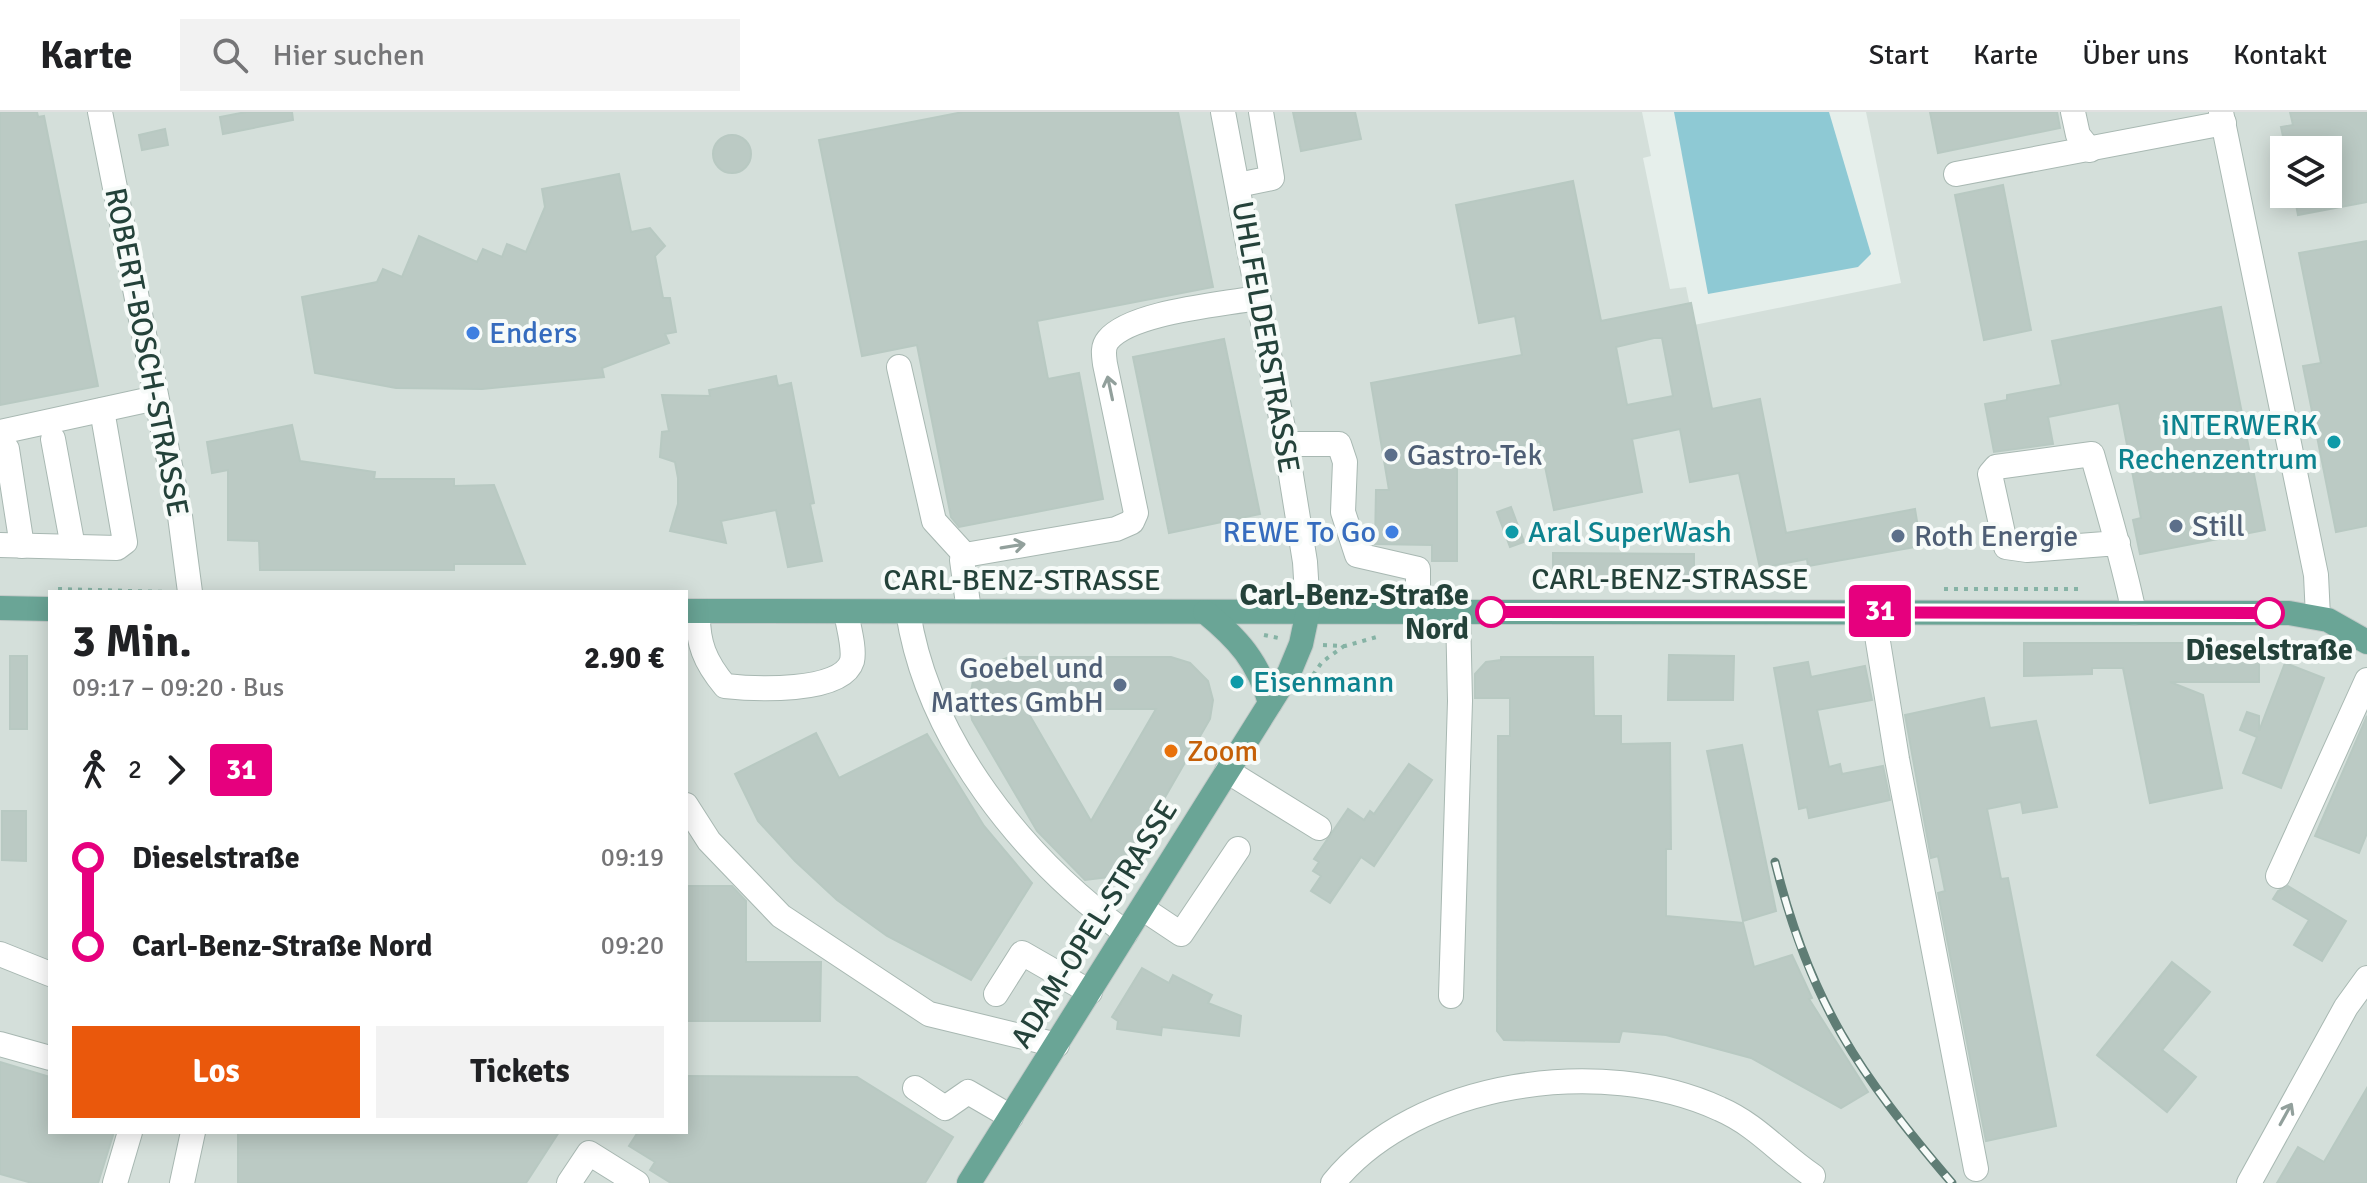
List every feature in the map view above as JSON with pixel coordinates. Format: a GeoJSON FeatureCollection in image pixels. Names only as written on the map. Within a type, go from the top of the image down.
{"type":"FeatureCollection","features":[{"type":"Feature","properties":{"kind":"main road"},"geometry":{"type":"LineString","coordinates":[[0,608],[48,599]]}},
{"type":"Feature","properties":{"kind":"main road","name":"CARL-BENZ-STRASSE"},"geometry":{"type":"LineString","coordinates":[[692,611],[1873,611],[2289,613],[2318,617]]}},
{"type":"Feature","properties":{"kind":"main road","name":"ADAM-OPEL-STRASSE"},"geometry":{"type":"LineString","coordinates":[[969,1183],[1270,703],[1296,658],[1308,611]]}},
{"type":"Feature","properties":{"kind":"main road"},"geometry":{"type":"LineString","coordinates":[[1205,612],[1247,650],[1258,669],[1270,703]]}},
{"type":"Feature","properties":{"kind":"main road"},"geometry":{"type":"LineString","coordinates":[[2318,617],[2367,642]]}},
{"type":"Feature","properties":{"kind":"street","name":"UHLFELDERSTRASSE"},"geometry":{"type":"LineString","coordinates":[[1223,112],[1286,444],[1305,562],[1308,611]]}},
{"type":"Feature","properties":{"kind":"street"},"geometry":{"type":"LineString","coordinates":[[1238,185],[1272,178],[1261,112]]}},
{"type":"Feature","properties":{"kind":"street"},"geometry":{"type":"LineString","coordinates":[[2073,112],[2078,135],[2090,150]]}},
{"type":"Feature","properties":{"kind":"street","name":"ROBERT-BOSCH-STRASSE"},"geometry":{"type":"LineString","coordinates":[[107,113],[156,398],[180,516],[190,590]]}},
{"type":"Feature","properties":{"kind":"street"},"geometry":{"type":"LineString","coordinates":[[1956,174],[2090,150],[2222,118],[2316,575],[2318,617]]}},
{"type":"Feature","properties":{"kind":"street"},"geometry":{"type":"LineString","coordinates":[[965,555],[1116,529],[1132,522],[1136,513],[1105,364],[1105,343],[1123,328],[1143,321],[1256,298]]}},
{"type":"Feature","properties":{"kind":"street"},"geometry":{"type":"LineString","coordinates":[[899,367],[934,521],[965,555]]}},
{"type":"Feature","properties":{"kind":"street"},"geometry":{"type":"LineString","coordinates":[[102,410],[125,542],[117,548],[11,546],[3,441],[102,410],[156,398]]}},
{"type":"Feature","properties":{"kind":"street"},"geometry":{"type":"LineString","coordinates":[[53,439],[73,547]]}},
{"type":"Feature","properties":{"kind":"street"},"geometry":{"type":"LineString","coordinates":[[1286,444],[1339,444],[1345,462],[1343,512],[1357,555],[1418,569],[1418,612]]}},
{"type":"Feature","properties":{"kind":"street"},"geometry":{"type":"LineString","coordinates":[[2118,543],[2027,550],[2006,547],[1990,474],[1996,467],[2092,454],[2118,543],[2134,613]]}},
{"type":"Feature","properties":{"kind":"street"},"geometry":{"type":"LineString","coordinates":[[965,555],[962,560],[969,611]]}},
{"type":"Feature","properties":{"kind":"street"},"geometry":{"type":"LineString","coordinates":[[692,611],[705,663],[725,686],[765,690],[828,681],[846,672],[852,659],[846,612]]}},
{"type":"Feature","properties":{"kind":"street"},"geometry":{"type":"LineString","coordinates":[[1873,611],[1897,759],[1976,1169]]}},
{"type":"Feature","properties":{"kind":"street"},"geometry":{"type":"LineString","coordinates":[[908,612],[916,651],[931,692],[953,736],[991,797],[1060,878],[1126,933]]}},
{"type":"Feature","properties":{"kind":"street"},"geometry":{"type":"LineString","coordinates":[[1451,996],[1460,701],[1458,612]]}},
{"type":"Feature","properties":{"kind":"street"},"geometry":{"type":"LineString","coordinates":[[2278,876],[2367,680]]}},
{"type":"Feature","properties":{"kind":"street"},"geometry":{"type":"LineString","coordinates":[[1227,771],[1319,828]]}},
{"type":"Feature","properties":{"kind":"street"},"geometry":{"type":"LineString","coordinates":[[688,808],[709,841],[781,916],[929,1014],[1057,1045]]}},
{"type":"Feature","properties":{"kind":"street"},"geometry":{"type":"LineString","coordinates":[[1142,908],[1181,934],[1238,849]]}},
{"type":"Feature","properties":{"kind":"street"},"geometry":{"type":"LineString","coordinates":[[996,994],[1022,953],[1090,992]]}},
{"type":"Feature","properties":{"kind":"street"},"geometry":{"type":"LineString","coordinates":[[0,954],[48,973]]}},
{"type":"Feature","properties":{"kind":"street"},"geometry":{"type":"LineString","coordinates":[[2249,1183],[2346,1007],[2367,978]]}},
{"type":"Feature","properties":{"kind":"street"},"geometry":{"type":"LineString","coordinates":[[0,1044],[48,1057]]}},
{"type":"Feature","properties":{"kind":"street"},"geometry":{"type":"LineString","coordinates":[[1333,1183],[1373,1144],[1429,1114],[1506,1088],[1571,1081],[1648,1087],[1682,1094],[1718,1108],[1749,1123],[1813,1176]]}},
{"type":"Feature","properties":{"kind":"street"},"geometry":{"type":"LineString","coordinates":[[915,1088],[945,1108],[968,1092],[1011,1117]]}},
{"type":"Feature","properties":{"kind":"street"},"geometry":{"type":"LineString","coordinates":[[115,1183],[129,1134]]}},
{"type":"Feature","properties":{"kind":"street"},"geometry":{"type":"LineString","coordinates":[[182,1183],[193,1134]]}},
{"type":"Feature","properties":{"kind":"street"},"geometry":{"type":"LineString","coordinates":[[569,1183],[589,1153],[637,1183]]}},
{"type":"Feature","properties":{"kind":"shaded area"},"geometry":{"type":"Polygon","coordinates":[[[0,112],[1642,112],[1651,156],[1643,158],[1670,289],[1686,287],[1694,325],[1901,283],[1866,112],[2367,112],[2367,1183],[0,1183],[0,112]]]}},
{"type":"Feature","properties":{"kind":"water"},"geometry":{"type":"Polygon","coordinates":[[[1674,112],[1829,112],[1871,254],[1858,267],[1708,294],[1674,112]]]}},
{"type":"Feature","properties":{"kind":"building"},"geometry":{"type":"Polygon","coordinates":[[[0,112],[37,112],[38,117],[44,116],[98,386],[0,405],[0,112]]]}},
{"type":"Feature","properties":{"kind":"building"},"geometry":{"type":"Polygon","coordinates":[[[246,112],[292,112],[293,120],[223,134],[220,117],[246,112]]]}},
{"type":"Feature","properties":{"kind":"building"},"geometry":{"type":"Polygon","coordinates":[[[963,112],[1178,112],[1213,287],[1037,321],[1048,379],[1079,373],[1103,499],[959,527],[951,517],[917,345],[862,356],[819,140],[963,112]]]}},
{"type":"Feature","properties":{"kind":"building"},"geometry":{"type":"Polygon","coordinates":[[[1293,112],[1355,112],[1361,139],[1301,151],[1293,112]]]}},
{"type":"Feature","properties":{"kind":"building"},"geometry":{"type":"Polygon","coordinates":[[[1930,112],[2057,112],[2060,128],[1938,153],[1930,112]]]}},
{"type":"Feature","properties":{"kind":"building"},"geometry":{"type":"Polygon","coordinates":[[[2290,112],[2367,112],[2367,202],[2342,207],[2342,136],[2283,136],[2281,127],[2293,125],[2290,112]]]}},
{"type":"Feature","properties":{"kind":"building"},"geometry":{"type":"Polygon","coordinates":[[[165,129],[168,145],[142,150],[139,135],[165,129]]]}},
{"type":"Feature","properties":{"kind":"building"},"geometry":{"type":"Polygon","coordinates":[[[732,135],[745,141],[751,154],[745,167],[732,173],[719,167],[713,154],[719,141],[732,135]]]}},
{"type":"Feature","properties":{"kind":"building"},"geometry":{"type":"Polygon","coordinates":[[[619,174],[631,232],[650,228],[665,246],[655,256],[663,298],[670,298],[676,332],[665,334],[669,343],[602,368],[604,377],[482,389],[396,388],[315,373],[302,297],[377,282],[383,269],[402,277],[419,236],[477,262],[483,249],[502,257],[507,244],[526,252],[545,207],[542,189],[619,174]]]}},
{"type":"Feature","properties":{"kind":"building"},"geometry":{"type":"Polygon","coordinates":[[[1573,181],[1601,321],[1691,303],[1712,409],[1760,399],[1786,533],[1915,509],[1921,546],[1808,566],[1807,559],[1760,568],[1739,473],[1690,482],[1680,429],[1632,439],[1642,492],[1554,510],[1540,442],[1457,458],[1457,561],[1432,561],[1432,545],[1375,544],[1376,490],[1389,490],[1371,383],[1522,355],[1515,316],[1479,323],[1456,205],[1573,181]],[[1662,338],[1616,347],[1627,405],[1673,396],[1662,338]]]}},
{"type":"Feature","properties":{"kind":"building"},"geometry":{"type":"Polygon","coordinates":[[[2003,185],[2031,330],[1984,340],[1955,195],[2003,185]]]}},
{"type":"Feature","properties":{"kind":"building"},"geometry":{"type":"Polygon","coordinates":[[[2297,208],[2335,208],[2298,215],[2297,208]]]}},
{"type":"Feature","properties":{"kind":"building"},"geometry":{"type":"Polygon","coordinates":[[[2367,241],[2367,517],[2366,526],[2336,532],[2303,366],[2321,363],[2299,253],[2367,241]]]}},
{"type":"Feature","properties":{"kind":"building"},"geometry":{"type":"Polygon","coordinates":[[[2221,307],[2265,530],[2140,554],[2133,520],[2141,518],[2119,403],[2048,417],[2053,444],[1994,452],[1985,404],[2007,400],[2007,395],[2061,385],[2052,341],[2221,307]]]}},
{"type":"Feature","properties":{"kind":"building"},"geometry":{"type":"Polygon","coordinates":[[[1224,339],[1260,514],[1169,533],[1133,357],[1224,339]]]}},
{"type":"Feature","properties":{"kind":"building"},"geometry":{"type":"Polygon","coordinates":[[[776,376],[778,386],[791,383],[822,561],[788,567],[776,510],[721,521],[726,543],[670,531],[678,504],[678,478],[675,462],[660,457],[662,432],[669,431],[662,395],[710,396],[709,390],[776,376]]]}},
{"type":"Feature","properties":{"kind":"building"},"geometry":{"type":"Polygon","coordinates":[[[292,425],[300,461],[375,472],[374,479],[454,479],[454,486],[494,485],[525,564],[454,564],[454,570],[260,570],[259,541],[228,540],[228,470],[212,473],[207,442],[292,425]]]}},
{"type":"Feature","properties":{"kind":"building","name":"Aral SuperWash"},"geometry":{"type":"Polygon","coordinates":[[[1511,507],[1524,542],[1510,547],[1497,512],[1511,507]]]}},
{"type":"Feature","properties":{"kind":"building"},"geometry":{"type":"Polygon","coordinates":[[[1553,553],[1694,554],[1694,583],[1553,583],[1553,553]]]}},
{"type":"Feature","properties":{"kind":"building"},"geometry":{"type":"Polygon","coordinates":[[[2024,643],[2199,643],[2199,657],[2259,657],[2259,682],[2170,682],[2203,695],[2222,788],[2150,803],[2123,668],[2092,668],[2092,674],[2024,676],[2024,643]]]}},
{"type":"Feature","properties":{"kind":"building"},"geometry":{"type":"Polygon","coordinates":[[[1669,655],[1734,656],[1733,700],[1668,700],[1669,655]]]}},
{"type":"Feature","properties":{"kind":"building"},"geometry":{"type":"Polygon","coordinates":[[[10,656],[27,656],[27,729],[10,729],[10,656]]]}},
{"type":"Feature","properties":{"kind":"building"},"geometry":{"type":"Polygon","coordinates":[[[1009,657],[1171,657],[1190,663],[1208,681],[1213,700],[1210,719],[1130,858],[1109,877],[1085,880],[1037,831],[972,720],[969,702],[973,681],[985,667],[1009,657]],[[1026,709],[1091,821],[1156,709],[1026,709]]]}},
{"type":"Feature","properties":{"kind":"building"},"geometry":{"type":"Polygon","coordinates":[[[1501,657],[1593,657],[1594,716],[1621,716],[1621,744],[1670,743],[1671,849],[1666,849],[1666,916],[1743,923],[1754,967],[1792,955],[1812,998],[1809,999],[1868,1092],[1841,1108],[1751,1058],[1666,1035],[1622,1031],[1619,1042],[1504,1040],[1497,1031],[1498,736],[1510,736],[1510,698],[1475,698],[1475,674],[1486,662],[1501,660],[1501,657]]]}},
{"type":"Feature","properties":{"kind":"building"},"geometry":{"type":"Polygon","coordinates":[[[1808,662],[1811,677],[1865,666],[1872,700],[1817,710],[1829,767],[1840,764],[1842,774],[1883,766],[1890,800],[1809,818],[1807,807],[1799,809],[1774,668],[1808,662]]]}},
{"type":"Feature","properties":{"kind":"building"},"geometry":{"type":"Polygon","coordinates":[[[2285,663],[2324,678],[2281,788],[2243,773],[2257,737],[2240,730],[2247,712],[2259,716],[2259,731],[2285,663]]]}},
{"type":"Feature","properties":{"kind":"building"},"geometry":{"type":"Polygon","coordinates":[[[1984,698],[1990,728],[2036,721],[2057,807],[2023,813],[2021,802],[1987,809],[2001,879],[2008,878],[2056,1126],[1986,1141],[1938,893],[1945,891],[1938,856],[1931,858],[1905,715],[1984,698]]]}},
{"type":"Feature","properties":{"kind":"building"},"geometry":{"type":"Polygon","coordinates":[[[2367,716],[2367,833],[2359,853],[2315,836],[2367,716]]]}},
{"type":"Feature","properties":{"kind":"building"},"geometry":{"type":"Polygon","coordinates":[[[816,733],[839,778],[927,734],[984,826],[1032,883],[971,980],[887,936],[837,900],[758,821],[735,774],[816,733]]]}},
{"type":"Feature","properties":{"kind":"building"},"geometry":{"type":"Polygon","coordinates":[[[1742,745],[1776,911],[1743,921],[1707,751],[1742,745]]]}},
{"type":"Feature","properties":{"kind":"building"},"geometry":{"type":"Polygon","coordinates":[[[1409,764],[1432,780],[1374,866],[1361,857],[1330,903],[1311,891],[1321,876],[1313,871],[1319,862],[1314,859],[1348,809],[1364,820],[1370,811],[1374,814],[1409,764]]]}},
{"type":"Feature","properties":{"kind":"building"},"geometry":{"type":"Polygon","coordinates":[[[2,811],[26,811],[26,861],[2,860],[2,811]]]}},
{"type":"Feature","properties":{"kind":"building"},"geometry":{"type":"Polygon","coordinates":[[[688,886],[732,886],[746,901],[746,962],[821,962],[820,1021],[688,1021],[688,886]]]}},
{"type":"Feature","properties":{"kind":"building"},"geometry":{"type":"Polygon","coordinates":[[[2288,886],[2346,921],[2322,961],[2294,945],[2309,920],[2273,899],[2278,891],[2288,886]]]}},
{"type":"Feature","properties":{"kind":"building"},"geometry":{"type":"Polygon","coordinates":[[[2172,962],[2210,992],[2162,1050],[2196,1077],[2167,1112],[2097,1055],[2172,962]]]}},
{"type":"Feature","properties":{"kind":"building"},"geometry":{"type":"Polygon","coordinates":[[[1142,968],[1169,983],[1173,975],[1212,995],[1208,1003],[1241,1016],[1239,1036],[1162,1027],[1161,1035],[1117,1029],[1118,1021],[1112,1017],[1142,968]]]}},
{"type":"Feature","properties":{"kind":"building"},"geometry":{"type":"Polygon","coordinates":[[[0,1062],[48,1076],[48,1134],[113,1134],[98,1183],[32,1183],[0,1174],[0,1062]]]}},
{"type":"Feature","properties":{"kind":"building"},"geometry":{"type":"Polygon","coordinates":[[[688,1076],[857,1077],[953,1137],[925,1183],[671,1183],[650,1170],[655,1162],[629,1146],[637,1134],[688,1134],[688,1076]]]}},
{"type":"Feature","properties":{"kind":"building"},"geometry":{"type":"Polygon","coordinates":[[[2367,1088],[2367,1183],[2277,1183],[2298,1147],[2324,1162],[2367,1088]]]}},
{"type":"Feature","properties":{"kind":"building"},"geometry":{"type":"Polygon","coordinates":[[[238,1134],[558,1134],[526,1183],[238,1183],[238,1134]]]}},
{"type":"Feature","properties":{"kind":"railway"},"geometry":{"type":"LineString","coordinates":[[1775,862],[1804,956],[1842,1034],[1890,1107],[1952,1183]]}},
{"type":"Feature","properties":{"kind":"bus line","name":"31"},"geometry":{"type":"LineString","coordinates":[[1491,612],[2269,613]]}},
{"type":"Feature","properties":{"kind":"place","name":"Enders"},"geometry":{"type":"Point","coordinates":[473,333]}},
{"type":"Feature","properties":{"kind":"place","name":"iNTERWERK Rechenzentrum"},"geometry":{"type":"Point","coordinates":[2334,442]}},
{"type":"Feature","properties":{"kind":"place","name":"Gastro-Tek"},"geometry":{"type":"Point","coordinates":[1391,455]}},
{"type":"Feature","properties":{"kind":"place","name":"Still"},"geometry":{"type":"Point","coordinates":[2176,526]}},
{"type":"Feature","properties":{"kind":"place","name":"REWE To Go"},"geometry":{"type":"Point","coordinates":[1392,532]}},
{"type":"Feature","properties":{"kind":"place","name":"Aral SuperWash"},"geometry":{"type":"Point","coordinates":[1512,532]}},
{"type":"Feature","properties":{"kind":"place","name":"Roth Energie"},"geometry":{"type":"Point","coordinates":[1898,536]}},
{"type":"Feature","properties":{"kind":"place","name":"Carl-Benz-Straße Nord"},"geometry":{"type":"Point","coordinates":[1491,612]}},
{"type":"Feature","properties":{"kind":"place","name":"Dieselstraße"},"geometry":{"type":"Point","coordinates":[2269,613]}},
{"type":"Feature","properties":{"kind":"place","name":"Eisenmann"},"geometry":{"type":"Point","coordinates":[1237,682]}},
{"type":"Feature","properties":{"kind":"place","name":"Goebel und Mattes GmbH"},"geometry":{"type":"Point","coordinates":[1120,685]}},
{"type":"Feature","properties":{"kind":"place","name":"Zoom"},"geometry":{"type":"Point","coordinates":[1171,751]}}]}
